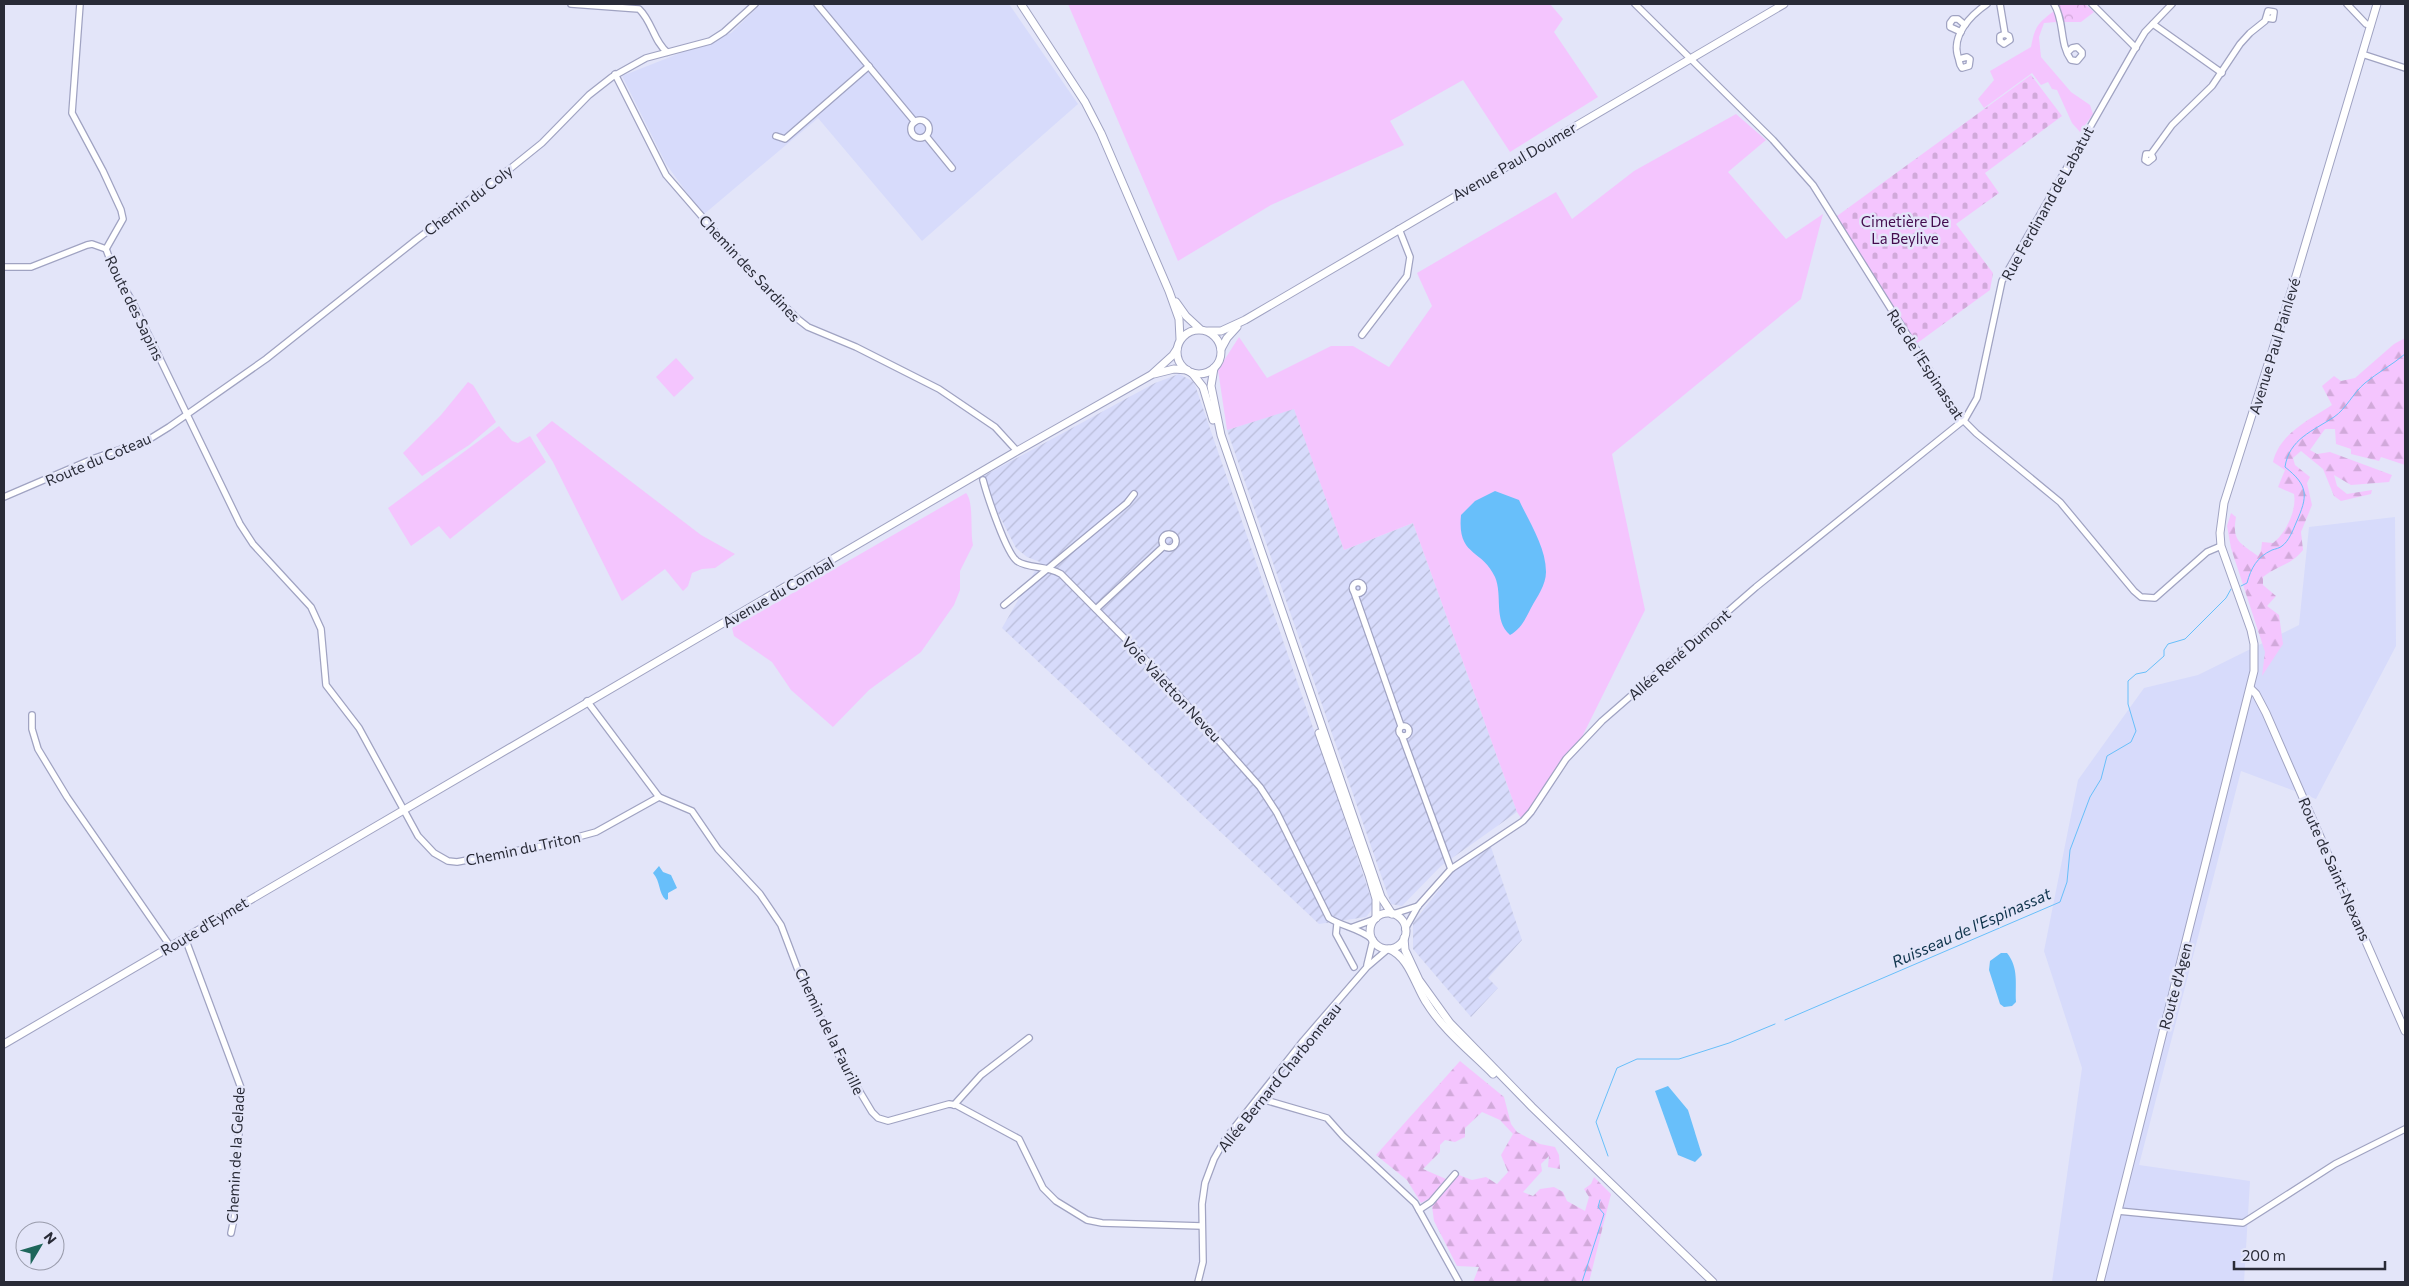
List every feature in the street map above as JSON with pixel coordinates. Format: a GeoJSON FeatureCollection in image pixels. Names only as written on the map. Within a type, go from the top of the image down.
{"type":"FeatureCollection","features":[{"type":"Feature","properties":{"kind":"main road"},"geometry":{"type":"LineString","coordinates":[[1021,4],[1085,102],[1101,133],[1169,291],[1179,319],[1180,339],[1177,349],[1151,375]]}},
{"type":"Feature","properties":{"kind":"main road","name":"Avenue Paul Doumer"},"geometry":{"type":"LineString","coordinates":[[1245,320],[1690,57],[1784,4]]}},
{"type":"Feature","properties":{"kind":"main road","name":"Avenue Paul Painlevé"},"geometry":{"type":"LineString","coordinates":[[2250,692],[2254,671],[2254,644],[2221,546],[2222,517],[2228,487],[2296,276],[2377,4]]}},
{"type":"Feature","properties":{"kind":"main road"},"geometry":{"type":"LineString","coordinates":[[1169,291],[1186,316],[1217,338],[1222,349]]}},
{"type":"Feature","properties":{"kind":"main road"},"geometry":{"type":"LineString","coordinates":[[1180,339],[1186,333],[1204,330],[1221,331],[1245,320]]}},
{"type":"Feature","properties":{"kind":"main road"},"geometry":{"type":"LineString","coordinates":[[1151,375],[1174,369],[1204,374],[1219,363],[1227,338],[1245,320]]}},
{"type":"Feature","properties":{"kind":"main road"},"geometry":{"type":"LineString","coordinates":[[1177,349],[1179,361],[1203,387],[1224,459],[1370,875],[1376,899],[1376,919]]}},
{"type":"Feature","properties":{"kind":"main road"},"geometry":{"type":"LineString","coordinates":[[1214,368],[1210,386],[1221,435],[1381,896],[1393,914],[1402,920],[1406,929],[1404,938],[1405,950],[1416,973],[1432,1000],[1450,1024],[1532,1107],[1713,1282]]}},
{"type":"Feature","properties":{"kind":"main road","name":"Avenue du Combal"},"geometry":{"type":"LineString","coordinates":[[404,808],[1151,375]]}},
{"type":"Feature","properties":{"kind":"main road","name":"Route de Saint-Nexans"},"geometry":{"type":"LineString","coordinates":[[2250,692],[2261,706],[2405,1031]]}},
{"type":"Feature","properties":{"kind":"main road","name":"Route d'Agen"},"geometry":{"type":"LineString","coordinates":[[2100,1282],[2250,692]]}},
{"type":"Feature","properties":{"kind":"main road"},"geometry":{"type":"LineString","coordinates":[[2245,712],[2250,706],[2261,706]]}},
{"type":"Feature","properties":{"kind":"main road","name":"Route d'Eymet"},"geometry":{"type":"LineString","coordinates":[[4,1044],[404,808]]}},
{"type":"Feature","properties":{"kind":"main road"},"geometry":{"type":"LineString","coordinates":[[1393,914],[1383,914],[1376,919],[1370,929],[1372,940],[1379,947],[1394,951],[1405,963],[1427,1004],[1446,1028],[1708,1282]]}},
{"type":"Feature","properties":{"kind":"main road"},"geometry":{"type":"LineString","coordinates":[[1388,949],[1398,946],[1404,938]]}},
{"type":"Feature","properties":{"kind":"street","name":"Route des Sapins"},"geometry":{"type":"LineString","coordinates":[[80,4],[72,113],[121,210],[123,219],[106,250],[112,265],[246,534],[312,607],[321,629],[326,685],[331,694],[352,718],[404,808]]}},
{"type":"Feature","properties":{"kind":"street"},"geometry":{"type":"LineString","coordinates":[[571,4],[639,9],[667,52]]}},
{"type":"Feature","properties":{"kind":"street","name":"Chemin du Coly"},"geometry":{"type":"LineString","coordinates":[[187,414],[266,359],[427,231],[511,168],[542,143],[589,95],[615,74],[641,60],[710,41],[724,32],[755,4]]}},
{"type":"Feature","properties":{"kind":"street"},"geometry":{"type":"LineString","coordinates":[[817,4],[915,122]]}},
{"type":"Feature","properties":{"kind":"street","name":"Rue de l'Espinassat"},"geometry":{"type":"LineString","coordinates":[[1635,4],[1793,160],[1813,185],[1945,398],[1963,421],[2060,502],[2134,591],[2141,597],[2155,598],[2207,552],[2221,546]]}},
{"type":"Feature","properties":{"kind":"street"},"geometry":{"type":"LineString","coordinates":[[1959,59],[1956,52],[1961,32],[1973,14],[1987,4]]}},
{"type":"Feature","properties":{"kind":"street"},"geometry":{"type":"LineString","coordinates":[[2000,4],[2005,34]]}},
{"type":"Feature","properties":{"kind":"street"},"geometry":{"type":"LineString","coordinates":[[2054,4],[2062,20],[2063,43],[2068,52]]}},
{"type":"Feature","properties":{"kind":"street"},"geometry":{"type":"LineString","coordinates":[[2092,4],[2136,48]]}},
{"type":"Feature","properties":{"kind":"street","name":"Rue Ferdinand de Labatut"},"geometry":{"type":"LineString","coordinates":[[1963,421],[1977,398],[2002,282],[2056,183],[2145,32],[2172,4]]}},
{"type":"Feature","properties":{"kind":"street"},"geometry":{"type":"LineString","coordinates":[[2347,4],[2360,18],[2371,26]]}},
{"type":"Feature","properties":{"kind":"street"},"geometry":{"type":"LineString","coordinates":[[2151,154],[2172,125],[2222,73],[2240,44],[2267,18]]}},
{"type":"Feature","properties":{"kind":"street"},"geometry":{"type":"LineString","coordinates":[[1961,32],[1953,30],[1950,27],[1950,22],[1958,20],[1965,25]]}},
{"type":"Feature","properties":{"kind":"street"},"geometry":{"type":"LineString","coordinates":[[2153,24],[2222,73]]}},
{"type":"Feature","properties":{"kind":"street"},"geometry":{"type":"LineString","coordinates":[[2362,54],[2405,68]]}},
{"type":"Feature","properties":{"kind":"street"},"geometry":{"type":"LineString","coordinates":[[776,136],[785,139],[869,66]]}},
{"type":"Feature","properties":{"kind":"street","name":"Chemin des Sardines"},"geometry":{"type":"LineString","coordinates":[[615,74],[666,175],[750,272],[798,320],[808,328],[856,347],[939,389],[996,426],[1017,451]]}},
{"type":"Feature","properties":{"kind":"street"},"geometry":{"type":"LineString","coordinates":[[922,120],[926,122],[929,129],[926,136],[921,138],[914,135],[912,129],[915,122],[922,120]]}},
{"type":"Feature","properties":{"kind":"street"},"geometry":{"type":"LineString","coordinates":[[926,136],[952,168]]}},
{"type":"Feature","properties":{"kind":"street"},"geometry":{"type":"LineString","coordinates":[[1362,335],[1407,276],[1410,257],[1399,229]]}},
{"type":"Feature","properties":{"kind":"street"},"geometry":{"type":"LineString","coordinates":[[4,267],[31,267],[92,244],[106,250]]}},
{"type":"Feature","properties":{"kind":"street","name":"Route du Coteau"},"geometry":{"type":"LineString","coordinates":[[4,498],[95,458],[148,440],[187,414]]}},
{"type":"Feature","properties":{"kind":"street","name":"Allée René Dumont"},"geometry":{"type":"LineString","coordinates":[[1406,929],[1418,906],[1451,869],[1522,822],[1531,812],[1566,759],[1602,721],[1756,587],[1963,421]]}},
{"type":"Feature","properties":{"kind":"street"},"geometry":{"type":"LineString","coordinates":[[984,483],[1011,554],[1016,561],[1026,565],[1049,567]]}},
{"type":"Feature","properties":{"kind":"street"},"geometry":{"type":"LineString","coordinates":[[1004,605],[1127,504],[1134,494]]}},
{"type":"Feature","properties":{"kind":"street"},"geometry":{"type":"LineString","coordinates":[[1096,609],[1164,546]]}},
{"type":"Feature","properties":{"kind":"street","name":"Voie Valetton Neveu"},"geometry":{"type":"LineString","coordinates":[[1049,567],[1061,574],[1156,669],[1260,787],[1277,813],[1323,908],[1329,918],[1338,924],[1336,934],[1354,967]]}},
{"type":"Feature","properties":{"kind":"street"},"geometry":{"type":"LineString","coordinates":[[1354,592],[1401,726],[1408,728],[1409,732],[1402,736],[1451,869]]}},
{"type":"Feature","properties":{"kind":"street","name":"Chemin de la Faurille"},"geometry":{"type":"LineString","coordinates":[[587,702],[659,797],[692,811],[718,849],[760,894],[781,925],[798,970],[842,1062],[872,1112],[878,1118],[888,1121],[954,1105]]}},
{"type":"Feature","properties":{"kind":"street"},"geometry":{"type":"LineString","coordinates":[[32,715],[32,729],[38,749],[72,804],[170,946]]}},
{"type":"Feature","properties":{"kind":"street","name":"Chemin du Triton"},"geometry":{"type":"LineString","coordinates":[[404,808],[418,836],[425,845],[448,861],[457,862],[552,844],[596,832],[659,797]]}},
{"type":"Feature","properties":{"kind":"street"},"geometry":{"type":"LineString","coordinates":[[1393,914],[1418,906]]}},
{"type":"Feature","properties":{"kind":"street"},"geometry":{"type":"LineString","coordinates":[[1353,927],[1376,919]]}},
{"type":"Feature","properties":{"kind":"street"},"geometry":{"type":"LineString","coordinates":[[1338,924],[1353,927],[1372,940],[1367,967]]}},
{"type":"Feature","properties":{"kind":"street","name":"Chemin de la Gelade"},"geometry":{"type":"LineString","coordinates":[[185,938],[241,1088],[235,1214],[231,1233]]}},
{"type":"Feature","properties":{"kind":"street","name":"Allée Bernard Charbonneau"},"geometry":{"type":"LineString","coordinates":[[1198,1282],[1203,1262],[1202,1204],[1205,1182],[1214,1158],[1226,1138],[1258,1098],[1367,967],[1388,949]]}},
{"type":"Feature","properties":{"kind":"street"},"geometry":{"type":"LineString","coordinates":[[1029,1038],[981,1074],[954,1105],[972,1112],[1019,1139],[1026,1149],[1043,1188],[1056,1201],[1087,1220],[1102,1223],[1202,1226]]}},
{"type":"Feature","properties":{"kind":"street"},"geometry":{"type":"LineString","coordinates":[[1258,1098],[1328,1118],[1343,1136],[1408,1194],[1459,1282]]}},
{"type":"Feature","properties":{"kind":"street"},"geometry":{"type":"LineString","coordinates":[[2118,1211],[2243,1223],[2335,1164],[2405,1129]]}},
{"type":"Feature","properties":{"kind":"street"},"geometry":{"type":"LineString","coordinates":[[1419,1210],[1431,1202],[1455,1174]]}},
{"type":"Feature","properties":{"kind":"shaded area"},"geometry":{"type":"Polygon","coordinates":[[[761,4],[1009,4],[1078,104],[922,241],[818,118],[703,215],[666,164],[622,76],[731,33],[761,4]]]}},
{"type":"Feature","properties":{"kind":"shaded area"},"geometry":{"type":"Polygon","coordinates":[[[1179,374],[1194,382],[1374,907],[1366,917],[1319,924],[1002,628],[1040,562],[1027,557],[1016,548],[980,478],[1155,383],[1179,374]]]}},
{"type":"Feature","properties":{"kind":"shaded area"},"geometry":{"type":"Polygon","coordinates":[[[1294,408],[1344,550],[1413,523],[1517,812],[1441,866],[1402,906],[1391,904],[1227,430],[1294,408]]]}},
{"type":"Feature","properties":{"kind":"shaded area"},"geometry":{"type":"Polygon","coordinates":[[[2395,517],[2396,646],[2316,799],[2241,771],[2139,1165],[2250,1181],[2244,1282],[2052,1282],[2082,1068],[2044,951],[2078,780],[2144,688],[2198,675],[2299,625],[2309,527],[2395,517]]]}},
{"type":"Feature","properties":{"kind":"shaded area"},"geometry":{"type":"Polygon","coordinates":[[[1491,847],[1522,940],[1488,978],[1498,988],[1471,1017],[1413,949],[1413,923],[1449,877],[1468,858],[1491,847]]]}},
{"type":"Feature","properties":{"kind":"green space"},"geometry":{"type":"Polygon","coordinates":[[[1068,4],[1550,4],[1563,19],[1554,32],[1598,97],[1510,152],[1463,80],[1390,121],[1404,145],[1271,205],[1178,261],[1068,4]]]}},
{"type":"Feature","properties":{"kind":"green space"},"geometry":{"type":"Polygon","coordinates":[[[2056,4],[2085,4],[2094,12],[2081,22],[2064,22],[2056,4]]]}},
{"type":"Feature","properties":{"kind":"green space"},"geometry":{"type":"Polygon","coordinates":[[[2054,11],[2060,25],[2057,25],[2056,22],[2044,23],[2039,37],[2041,57],[2071,92],[2090,105],[2093,114],[2080,132],[2072,123],[2057,90],[2052,89],[2048,82],[2041,85],[2032,73],[1984,108],[1978,99],[1994,80],[1990,71],[2031,47],[2038,26],[2054,11]]]}},
{"type":"Feature","properties":{"kind":"green space","name":"Cimetière De La Beylive"},"geometry":{"type":"Polygon","coordinates":[[[2031,75],[2062,116],[1985,173],[1999,193],[1956,224],[1993,273],[1990,290],[1916,344],[1837,216],[2031,75]]]}},
{"type":"Feature","properties":{"kind":"green space"},"geometry":{"type":"Polygon","coordinates":[[[1736,114],[1766,140],[1728,172],[1786,239],[1823,214],[1801,299],[1612,454],[1645,610],[1580,741],[1523,821],[1517,812],[1413,523],[1344,550],[1294,409],[1227,430],[1218,370],[1239,337],[1267,378],[1331,346],[1353,346],[1389,367],[1432,306],[1417,273],[1556,192],[1572,219],[1634,171],[1736,114]]]}},
{"type":"Feature","properties":{"kind":"green space"},"geometry":{"type":"Polygon","coordinates":[[[2405,338],[2405,465],[2381,457],[2379,461],[2351,454],[2351,449],[2336,444],[2335,429],[2325,429],[2310,450],[2317,454],[2330,452],[2392,475],[2389,482],[2351,485],[2334,475],[2337,486],[2347,494],[2372,490],[2371,494],[2341,501],[2334,496],[2323,469],[2301,451],[2293,458],[2295,465],[2310,477],[2307,483],[2312,505],[2301,532],[2303,550],[2289,562],[2263,577],[2263,585],[2276,596],[2267,606],[2279,615],[2283,644],[2262,676],[2265,652],[2231,548],[2227,526],[2231,513],[2236,517],[2235,531],[2238,540],[2258,556],[2261,551],[2262,542],[2273,543],[2278,539],[2290,521],[2294,507],[2294,494],[2278,487],[2285,470],[2273,462],[2282,443],[2296,428],[2332,405],[2322,386],[2334,376],[2341,381],[2355,378],[2394,344],[2405,338]]]}},
{"type":"Feature","properties":{"kind":"green space"},"geometry":{"type":"Polygon","coordinates":[[[676,358],[694,378],[674,397],[656,377],[676,358]]]}},
{"type":"Feature","properties":{"kind":"green space"},"geometry":{"type":"Polygon","coordinates":[[[468,382],[473,385],[496,422],[469,445],[422,476],[403,453],[441,415],[468,382]]]}},
{"type":"Feature","properties":{"kind":"green space"},"geometry":{"type":"Polygon","coordinates":[[[552,421],[701,535],[735,554],[715,568],[702,569],[692,573],[688,586],[683,591],[665,569],[622,601],[553,462],[536,435],[552,421]]]}},
{"type":"Feature","properties":{"kind":"green space"},"geometry":{"type":"Polygon","coordinates":[[[499,426],[512,441],[518,443],[530,436],[546,462],[450,539],[439,526],[411,546],[388,508],[499,426]]]}},
{"type":"Feature","properties":{"kind":"green space"},"geometry":{"type":"Polygon","coordinates":[[[966,493],[971,510],[973,545],[960,571],[960,590],[954,605],[921,652],[869,690],[833,727],[791,690],[772,662],[734,636],[732,628],[966,493]]]}},
{"type":"Feature","properties":{"kind":"green space"},"geometry":{"type":"Polygon","coordinates":[[[1460,1061],[1504,1097],[1511,1124],[1517,1132],[1540,1144],[1555,1147],[1559,1155],[1560,1169],[1548,1167],[1549,1156],[1541,1164],[1542,1171],[1523,1192],[1533,1196],[1540,1189],[1554,1187],[1563,1192],[1567,1201],[1585,1211],[1589,1197],[1584,1189],[1591,1184],[1594,1177],[1611,1194],[1589,1282],[1473,1282],[1479,1267],[1457,1266],[1434,1221],[1432,1206],[1459,1175],[1472,1180],[1486,1177],[1497,1184],[1508,1172],[1501,1155],[1513,1134],[1500,1120],[1482,1112],[1465,1128],[1465,1137],[1455,1142],[1445,1140],[1440,1145],[1440,1152],[1423,1169],[1446,1179],[1430,1198],[1421,1203],[1407,1180],[1376,1155],[1460,1061]]]}},
{"type":"Feature","properties":{"kind":"water"},"geometry":{"type":"Polygon","coordinates":[[[1495,491],[1519,500],[1540,544],[1546,572],[1541,591],[1523,623],[1510,635],[1505,629],[1500,615],[1495,577],[1484,561],[1467,545],[1461,529],[1461,515],[1475,501],[1495,491]]]}},
{"type":"Feature","properties":{"kind":"water"},"geometry":{"type":"Polygon","coordinates":[[[659,866],[663,872],[671,875],[677,888],[668,893],[668,899],[666,900],[653,873],[659,866]]]}},
{"type":"Feature","properties":{"kind":"water"},"geometry":{"type":"Polygon","coordinates":[[[2001,953],[2007,953],[2015,970],[2016,1002],[2012,1006],[2004,1007],[2000,1004],[1989,970],[1990,961],[2001,953]]]}},
{"type":"Feature","properties":{"kind":"water"},"geometry":{"type":"Polygon","coordinates":[[[1668,1086],[1688,1110],[1702,1155],[1695,1162],[1678,1155],[1655,1091],[1668,1086]]]}},
{"type":"Feature","properties":{"kind":"waterway","name":"Ruisseau de l'Espinassat"},"geometry":{"type":"LineString","coordinates":[[2241,586],[2247,583],[2250,572],[2259,560],[2272,550],[2281,547],[2287,541],[2303,506],[2304,492],[2302,486],[2299,480],[2285,467],[2291,449],[2303,437],[2338,414],[2365,383],[2405,354]]}},
{"type":"Feature","properties":{"kind":"waterway","name":"Ruisseau de l'Espinassat"},"geometry":{"type":"LineString","coordinates":[[1785,1020],[2060,902],[2067,882],[2070,850],[2090,797],[2101,779],[2107,756],[2131,742],[2136,731],[2128,704],[2128,681],[2136,674],[2146,672],[2164,656],[2164,650],[2168,644],[2185,639],[2226,598],[2231,589]]}},
{"type":"Feature","properties":{"kind":"waterway","name":"Ruisseau de l'Espinassat"},"geometry":{"type":"LineString","coordinates":[[1608,1156],[1596,1122],[1617,1068],[1637,1059],[1679,1059],[1729,1043],[1775,1024]]}},
{"type":"Feature","properties":{"kind":"waterway","name":"Ruisseau de l'Espinassat"},"geometry":{"type":"LineString","coordinates":[[1582,1282],[1604,1214],[1598,1207],[1600,1200]]}}]}
